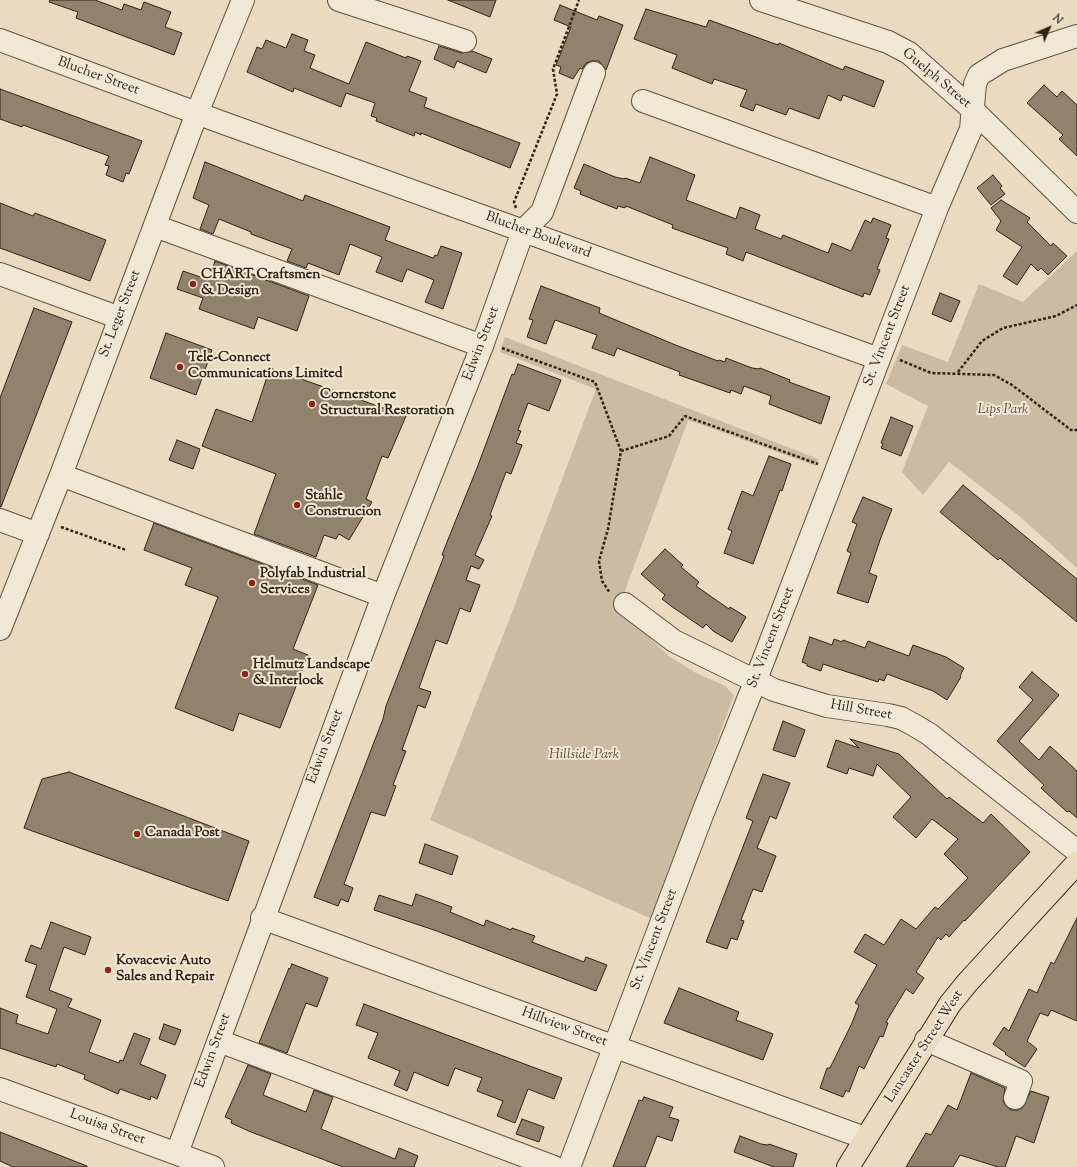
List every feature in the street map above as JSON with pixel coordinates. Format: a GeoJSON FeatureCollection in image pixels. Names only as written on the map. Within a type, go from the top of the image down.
{"type":"FeatureCollection","features":[{"type":"Feature","properties":{"kind":"main road","name":"Lancaster Street West"},"geometry":{"type":"LineString","coordinates":[[848,1167],[926,1040],[950,1004],[967,983],[1077,864]]}},
{"type":"Feature","properties":{"kind":"street","name":"St. Leger Street"},"geometry":{"type":"LineString","coordinates":[[0,629],[61,475],[197,113],[243,0]]}},
{"type":"Feature","properties":{"kind":"street"},"geometry":{"type":"LineString","coordinates":[[339,0],[465,41]]}},
{"type":"Feature","properties":{"kind":"street","name":"Guelph Street"},"geometry":{"type":"LineString","coordinates":[[761,0],[888,42],[909,53],[972,109],[1077,212]]}},
{"type":"Feature","properties":{"kind":"street","name":"St. Vincent Street"},"geometry":{"type":"LineString","coordinates":[[569,1167],[702,815],[755,682],[937,208],[971,129],[975,84],[979,75],[1003,60],[1077,36]]}},
{"type":"Feature","properties":{"kind":"street","name":"Blucher Street"},"geometry":{"type":"LineString","coordinates":[[0,40],[197,113]]}},
{"type":"Feature","properties":{"kind":"street"},"geometry":{"type":"LineString","coordinates":[[523,231],[542,212],[594,73]]}},
{"type":"Feature","properties":{"kind":"street"},"geometry":{"type":"LineString","coordinates":[[643,101],[937,208]]}},
{"type":"Feature","properties":{"kind":"street","name":"Blucher Boulevard"},"geometry":{"type":"LineString","coordinates":[[197,113],[879,359]]}},
{"type":"Feature","properties":{"kind":"street"},"geometry":{"type":"LineString","coordinates":[[155,226],[482,346]]}},
{"type":"Feature","properties":{"kind":"street","name":"Edwin Street"},"geometry":{"type":"LineString","coordinates":[[176,1153],[262,918],[383,596],[482,346],[523,231]]}},
{"type":"Feature","properties":{"kind":"street"},"geometry":{"type":"LineString","coordinates":[[0,274],[120,318]]}},
{"type":"Feature","properties":{"kind":"street"},"geometry":{"type":"LineString","coordinates":[[61,475],[383,596]]}},
{"type":"Feature","properties":{"kind":"street"},"geometry":{"type":"LineString","coordinates":[[0,520],[40,527]]}},
{"type":"Feature","properties":{"kind":"street","name":"Hill Street"},"geometry":{"type":"LineString","coordinates":[[625,604],[674,641],[755,682],[778,691],[827,706],[888,715],[901,718],[914,725],[929,734],[1077,851]]}},
{"type":"Feature","properties":{"kind":"street","name":"Hillview Street"},"geometry":{"type":"LineString","coordinates":[[262,918],[865,1138]]}},
{"type":"Feature","properties":{"kind":"street"},"geometry":{"type":"LineString","coordinates":[[926,1040],[1021,1081],[1015,1098]]}},
{"type":"Feature","properties":{"kind":"street"},"geometry":{"type":"LineString","coordinates":[[218,1041],[554,1167]]}},
{"type":"Feature","properties":{"kind":"street","name":"Louisa Street"},"geometry":{"type":"LineString","coordinates":[[0,1089],[213,1167]]}},
{"type":"Feature","properties":{"kind":"path"},"geometry":{"type":"LineString","coordinates":[[523,231],[514,202],[557,94],[553,69],[579,0]]}},
{"type":"Feature","properties":{"kind":"path"},"geometry":{"type":"LineString","coordinates":[[958,372],[982,342],[1003,328],[1056,316],[1077,305]]}},
{"type":"Feature","properties":{"kind":"path"},"geometry":{"type":"LineString","coordinates":[[482,346],[507,349],[595,382],[621,451],[608,529],[599,561],[602,581],[612,597],[625,604]]}},
{"type":"Feature","properties":{"kind":"path"},"geometry":{"type":"LineString","coordinates":[[879,359],[900,360],[931,373],[958,372],[994,375],[1012,385],[1071,430],[1077,430]]}},
{"type":"Feature","properties":{"kind":"path"},"geometry":{"type":"LineString","coordinates":[[621,451],[669,436],[685,416],[820,465]]}},
{"type":"Feature","properties":{"kind":"path"},"geometry":{"type":"LineString","coordinates":[[40,527],[126,550]]}},
{"type":"Feature","properties":{"kind":"green space","name":"Lips Park"},"geometry":{"type":"Polygon","coordinates":[[[1077,251],[1077,568],[1018,515],[949,462],[923,495],[902,472],[928,406],[886,384],[902,345],[948,362],[979,284],[1023,302],[1077,251]]]}},
{"type":"Feature","properties":{"kind":"green space","name":"Hillside Park"},"geometry":{"type":"Polygon","coordinates":[[[505,337],[818,459],[816,466],[688,420],[627,585],[619,609],[669,656],[694,672],[725,686],[734,695],[652,919],[430,820],[508,623],[596,389],[500,352],[505,337]]]}},
{"type":"Feature","properties":{"kind":"building"},"geometry":{"type":"Polygon","coordinates":[[[50,0],[95,0],[122,10],[124,4],[141,10],[144,2],[171,12],[165,27],[182,33],[174,55],[76,18],[78,12],[49,2],[50,0]]]}},
{"type":"Feature","properties":{"kind":"building"},"geometry":{"type":"Polygon","coordinates":[[[448,0],[496,0],[490,17],[448,0]]]}},
{"type":"Feature","properties":{"kind":"building"},"geometry":{"type":"Polygon","coordinates":[[[560,5],[597,20],[599,16],[623,25],[606,70],[599,61],[592,61],[586,63],[582,69],[580,68],[573,79],[559,73],[561,67],[556,65],[571,27],[554,20],[560,5]]]}},
{"type":"Feature","properties":{"kind":"building"},"geometry":{"type":"Polygon","coordinates":[[[646,9],[706,27],[709,20],[778,45],[779,43],[843,70],[845,66],[884,81],[874,107],[843,95],[841,101],[828,95],[819,119],[789,108],[786,115],[756,104],[753,111],[740,106],[747,90],[714,79],[712,84],[672,68],[677,55],[634,39],[646,9]]]}},
{"type":"Feature","properties":{"kind":"building"},"geometry":{"type":"Polygon","coordinates":[[[292,34],[308,40],[304,51],[315,55],[310,68],[349,84],[366,42],[406,58],[407,56],[421,61],[409,91],[427,98],[424,107],[520,143],[510,168],[421,133],[421,135],[415,132],[414,136],[376,121],[377,118],[371,116],[375,103],[346,93],[341,107],[294,88],[293,92],[247,72],[257,47],[262,49],[266,40],[286,48],[292,34]]]}},
{"type":"Feature","properties":{"kind":"building"},"geometry":{"type":"Polygon","coordinates":[[[439,46],[462,53],[472,51],[492,59],[486,73],[457,61],[454,68],[434,59],[439,46]]]}},
{"type":"Feature","properties":{"kind":"building"},"geometry":{"type":"Polygon","coordinates":[[[1044,85],[1057,97],[1062,91],[1077,105],[1077,156],[1059,139],[1063,135],[1027,103],[1044,85]]]}},
{"type":"Feature","properties":{"kind":"building"},"geometry":{"type":"Polygon","coordinates":[[[0,89],[142,141],[129,174],[126,173],[123,182],[106,175],[109,166],[105,165],[109,156],[23,125],[22,127],[0,119],[0,89]]]}},
{"type":"Feature","properties":{"kind":"building"},"geometry":{"type":"Polygon","coordinates":[[[650,157],[695,175],[686,200],[736,219],[740,207],[760,215],[755,229],[781,239],[783,235],[828,253],[832,243],[851,251],[865,220],[871,223],[873,218],[891,225],[886,238],[889,239],[877,269],[880,270],[870,295],[864,293],[863,297],[746,252],[743,261],[726,254],[728,248],[672,228],[673,225],[626,206],[625,208],[618,206],[617,209],[580,194],[581,191],[574,188],[584,164],[615,177],[625,178],[640,183],[650,157]]]}},
{"type":"Feature","properties":{"kind":"building"},"geometry":{"type":"Polygon","coordinates":[[[205,162],[303,201],[305,195],[390,227],[385,240],[433,258],[435,255],[437,256],[441,246],[462,253],[443,309],[425,302],[434,280],[407,269],[402,282],[376,272],[382,257],[350,244],[339,275],[308,263],[306,268],[287,261],[292,249],[251,234],[251,232],[219,219],[213,234],[200,229],[209,205],[193,198],[205,162]]]}},
{"type":"Feature","properties":{"kind":"building"},"geometry":{"type":"Polygon","coordinates":[[[993,175],[1002,186],[1000,188],[1005,194],[991,205],[977,188],[993,175]]]}},
{"type":"Feature","properties":{"kind":"building"},"geometry":{"type":"Polygon","coordinates":[[[1001,200],[1030,218],[1027,222],[1051,246],[1053,243],[1067,256],[1048,275],[1041,268],[1038,271],[1031,264],[1017,285],[1003,276],[1022,247],[996,230],[1001,221],[991,208],[1001,200]]]}},
{"type":"Feature","properties":{"kind":"building"},"geometry":{"type":"Polygon","coordinates":[[[0,203],[33,216],[35,213],[106,240],[90,281],[0,248],[0,203]]]}},
{"type":"Feature","properties":{"kind":"building"},"geometry":{"type":"Polygon","coordinates":[[[215,261],[309,296],[297,331],[258,317],[254,329],[199,309],[203,298],[177,289],[183,271],[209,280],[215,261]]]}},
{"type":"Feature","properties":{"kind":"building"},"geometry":{"type":"Polygon","coordinates":[[[541,286],[600,308],[599,313],[678,346],[718,361],[725,362],[726,358],[752,368],[760,368],[790,380],[789,382],[830,397],[821,424],[769,404],[771,396],[744,386],[741,394],[731,390],[730,393],[679,375],[680,372],[617,348],[614,356],[592,348],[597,335],[555,320],[546,344],[527,337],[533,320],[529,319],[541,286]]]}},
{"type":"Feature","properties":{"kind":"building"},"geometry":{"type":"Polygon","coordinates":[[[940,293],[960,301],[951,322],[932,314],[940,293]]]}},
{"type":"Feature","properties":{"kind":"building"},"geometry":{"type":"Polygon","coordinates":[[[34,308],[72,322],[0,507],[0,398],[34,308]]]}},
{"type":"Feature","properties":{"kind":"building","name":"Tele-Connect Communications Limited"},"geometry":{"type":"Polygon","coordinates":[[[166,333],[212,350],[196,395],[150,378],[166,333]]]}},
{"type":"Feature","properties":{"kind":"building"},"geometry":{"type":"Polygon","coordinates":[[[518,364],[561,380],[549,411],[528,403],[518,430],[521,431],[516,443],[522,445],[511,474],[506,472],[490,515],[492,516],[475,555],[484,560],[479,569],[471,566],[466,580],[480,585],[470,612],[460,608],[447,644],[436,640],[419,688],[431,692],[425,708],[418,705],[402,750],[406,751],[393,785],[396,786],[385,816],[371,812],[344,884],[353,888],[348,902],[341,899],[338,906],[314,897],[383,719],[386,706],[444,556],[442,555],[477,468],[512,374],[514,375],[518,364]]]}},
{"type":"Feature","properties":{"kind":"building"},"geometry":{"type":"Polygon","coordinates":[[[270,368],[406,416],[388,458],[382,456],[366,499],[372,502],[349,540],[339,534],[336,539],[324,535],[316,557],[254,534],[276,474],[202,446],[216,409],[252,422],[270,368]]]}},
{"type":"Feature","properties":{"kind":"building"},"geometry":{"type":"Polygon","coordinates":[[[891,417],[913,426],[901,456],[881,448],[883,444],[881,443],[891,417]]]}},
{"type":"Feature","properties":{"kind":"building"},"geometry":{"type":"Polygon","coordinates":[[[177,440],[200,449],[193,469],[169,460],[177,440]]]}},
{"type":"Feature","properties":{"kind":"building"},"geometry":{"type":"Polygon","coordinates":[[[769,456],[791,464],[753,564],[724,553],[732,531],[728,529],[742,491],[753,496],[769,456]]]}},
{"type":"Feature","properties":{"kind":"building"},"geometry":{"type":"Polygon","coordinates":[[[963,485],[1077,579],[1077,622],[1000,558],[998,560],[940,512],[963,485]]]}},
{"type":"Feature","properties":{"kind":"building"},"geometry":{"type":"Polygon","coordinates":[[[863,497],[892,509],[869,573],[877,576],[868,603],[837,593],[851,553],[847,551],[857,524],[852,522],[863,497]]]}},
{"type":"Feature","properties":{"kind":"building"},"geometry":{"type":"Polygon","coordinates":[[[154,523],[318,585],[293,649],[308,655],[280,728],[239,713],[233,731],[175,708],[218,597],[185,585],[192,568],[144,550],[154,523]]]}},
{"type":"Feature","properties":{"kind":"building"},"geometry":{"type":"Polygon","coordinates":[[[665,549],[683,565],[681,567],[699,582],[696,586],[729,609],[730,607],[746,617],[732,642],[713,631],[706,624],[703,628],[671,606],[662,599],[665,595],[641,574],[665,549]]]}},
{"type":"Feature","properties":{"kind":"building"},"geometry":{"type":"Polygon","coordinates":[[[810,637],[832,645],[834,639],[842,642],[843,640],[865,648],[868,641],[909,656],[913,645],[946,657],[964,668],[960,676],[961,677],[947,700],[933,691],[887,674],[884,681],[879,679],[878,682],[823,664],[821,671],[807,666],[807,664],[802,662],[810,637]]]}},
{"type":"Feature","properties":{"kind":"building"},"geometry":{"type":"Polygon","coordinates":[[[1032,672],[1059,695],[1019,741],[1039,760],[1050,746],[1077,771],[1077,818],[1069,811],[1067,812],[1041,788],[1044,785],[997,741],[1033,700],[1019,687],[1032,672]]]}},
{"type":"Feature","properties":{"kind":"building"},"geometry":{"type":"Polygon","coordinates":[[[783,721],[805,730],[795,757],[773,750],[783,721]]]}},
{"type":"Feature","properties":{"kind":"building"},"geometry":{"type":"Polygon","coordinates":[[[850,739],[899,754],[947,799],[949,797],[983,823],[991,814],[1030,852],[949,937],[946,934],[941,940],[938,937],[916,972],[924,978],[913,994],[906,989],[886,1022],[888,1023],[883,1037],[880,1036],[864,1069],[859,1066],[849,1092],[846,1090],[843,1097],[820,1088],[827,1068],[830,1068],[852,1023],[859,1005],[855,1003],[877,965],[854,952],[865,934],[884,945],[901,919],[916,929],[935,907],[938,909],[968,878],[944,854],[958,839],[932,819],[916,838],[893,817],[911,797],[877,764],[873,776],[849,768],[847,774],[827,767],[836,740],[859,748],[850,739]]]}},
{"type":"Feature","properties":{"kind":"building","name":"Canada Post"},"geometry":{"type":"Polygon","coordinates":[[[69,772],[249,841],[228,901],[24,828],[42,779],[69,772]]]}},
{"type":"Feature","properties":{"kind":"building"},"geometry":{"type":"Polygon","coordinates":[[[763,774],[790,783],[776,819],[770,816],[757,848],[776,856],[762,892],[753,889],[741,920],[744,921],[737,940],[731,938],[727,949],[706,942],[753,821],[746,818],[763,774]]]}},
{"type":"Feature","properties":{"kind":"building"},"geometry":{"type":"Polygon","coordinates":[[[425,844],[458,856],[452,875],[419,863],[425,844]]]}},
{"type":"Feature","properties":{"kind":"building"},"geometry":{"type":"Polygon","coordinates":[[[416,894],[452,907],[450,912],[484,926],[486,920],[511,930],[512,928],[535,936],[532,942],[584,962],[586,957],[607,965],[596,991],[434,930],[374,910],[379,895],[412,906],[416,894]]]}},
{"type":"Feature","properties":{"kind":"building"},"geometry":{"type":"Polygon","coordinates":[[[1077,918],[1077,1021],[1051,1010],[1048,1016],[1040,1013],[1027,1041],[1037,1049],[1025,1067],[993,1044],[1004,1027],[1009,1031],[1029,989],[1037,993],[1051,962],[1054,964],[1077,918]]]}},
{"type":"Feature","properties":{"kind":"building"},"geometry":{"type":"Polygon","coordinates":[[[51,922],[91,937],[85,955],[64,947],[49,990],[72,999],[68,1007],[101,1020],[89,1052],[119,1063],[120,1060],[123,1061],[134,1033],[150,1039],[140,1064],[166,1075],[157,1099],[151,1096],[150,1100],[120,1089],[118,1094],[84,1079],[85,1075],[57,1064],[56,1067],[0,1048],[0,1008],[18,1015],[16,1023],[48,1034],[57,1009],[26,997],[37,965],[25,961],[31,945],[41,949],[51,922]]]}},
{"type":"Feature","properties":{"kind":"building"},"geometry":{"type":"Polygon","coordinates":[[[292,964],[328,978],[317,1007],[306,1003],[287,1053],[259,1043],[289,968],[290,969],[292,964]]]}},
{"type":"Feature","properties":{"kind":"building"},"geometry":{"type":"Polygon","coordinates":[[[679,988],[739,1012],[736,1020],[773,1034],[763,1060],[664,1023],[679,988]]]}},
{"type":"Feature","properties":{"kind":"building"},"geometry":{"type":"Polygon","coordinates":[[[364,1004],[562,1078],[554,1099],[528,1089],[515,1123],[497,1116],[503,1101],[477,1091],[482,1078],[455,1068],[448,1086],[414,1072],[407,1091],[394,1085],[400,1071],[368,1058],[378,1033],[356,1025],[364,1004]]]}},
{"type":"Feature","properties":{"kind":"building"},"geometry":{"type":"Polygon","coordinates":[[[164,1024],[181,1030],[175,1045],[159,1039],[164,1024]]]}},
{"type":"Feature","properties":{"kind":"building"},"geometry":{"type":"Polygon","coordinates":[[[248,1065],[271,1074],[263,1095],[306,1112],[314,1090],[333,1097],[321,1129],[395,1159],[399,1148],[418,1156],[414,1167],[343,1167],[231,1123],[232,1120],[225,1117],[248,1065]]]}},
{"type":"Feature","properties":{"kind":"building"},"geometry":{"type":"Polygon","coordinates":[[[971,1073],[1005,1088],[1003,1101],[1011,1110],[1018,1110],[1023,1107],[1031,1091],[1049,1097],[1034,1143],[1016,1136],[1005,1167],[998,1167],[960,1155],[953,1167],[906,1167],[926,1133],[931,1135],[948,1105],[957,1110],[971,1073]]]}},
{"type":"Feature","properties":{"kind":"building"},"geometry":{"type":"Polygon","coordinates":[[[644,1097],[673,1107],[669,1117],[679,1120],[672,1141],[657,1136],[645,1167],[613,1167],[639,1100],[642,1101],[644,1097]]]}},
{"type":"Feature","properties":{"kind":"building"},"geometry":{"type":"Polygon","coordinates":[[[522,1119],[544,1127],[539,1142],[516,1134],[522,1119]]]}},
{"type":"Feature","properties":{"kind":"building"},"geometry":{"type":"Polygon","coordinates":[[[0,1132],[87,1167],[13,1167],[0,1161],[0,1132]]]}},
{"type":"Feature","properties":{"kind":"building"},"geometry":{"type":"Polygon","coordinates":[[[740,1136],[761,1144],[769,1144],[797,1154],[793,1167],[774,1167],[734,1152],[740,1136]]]}},
{"type":"Feature","properties":{"kind":"place","name":"CHART Craftsmen & Design"},"geometry":{"type":"Point","coordinates":[193,284]}},
{"type":"Feature","properties":{"kind":"place","name":"Tele-Connect Communications Limited"},"geometry":{"type":"Point","coordinates":[180,367]}},
{"type":"Feature","properties":{"kind":"place","name":"Cornerstone Structural Restoration"},"geometry":{"type":"Point","coordinates":[312,404]}},
{"type":"Feature","properties":{"kind":"place","name":"Stahle Construcion"},"geometry":{"type":"Point","coordinates":[297,505]}},
{"type":"Feature","properties":{"kind":"place","name":"Polyfab Industrial Services"},"geometry":{"type":"Point","coordinates":[252,583]}},
{"type":"Feature","properties":{"kind":"place","name":"Helmutz Landscape & Interlock"},"geometry":{"type":"Point","coordinates":[245,674]}},
{"type":"Feature","properties":{"kind":"place","name":"Canada Post"},"geometry":{"type":"Point","coordinates":[137,834]}},
{"type":"Feature","properties":{"kind":"place","name":"Kovacevic Auto Sales and Repair"},"geometry":{"type":"Point","coordinates":[108,970]}}]}
